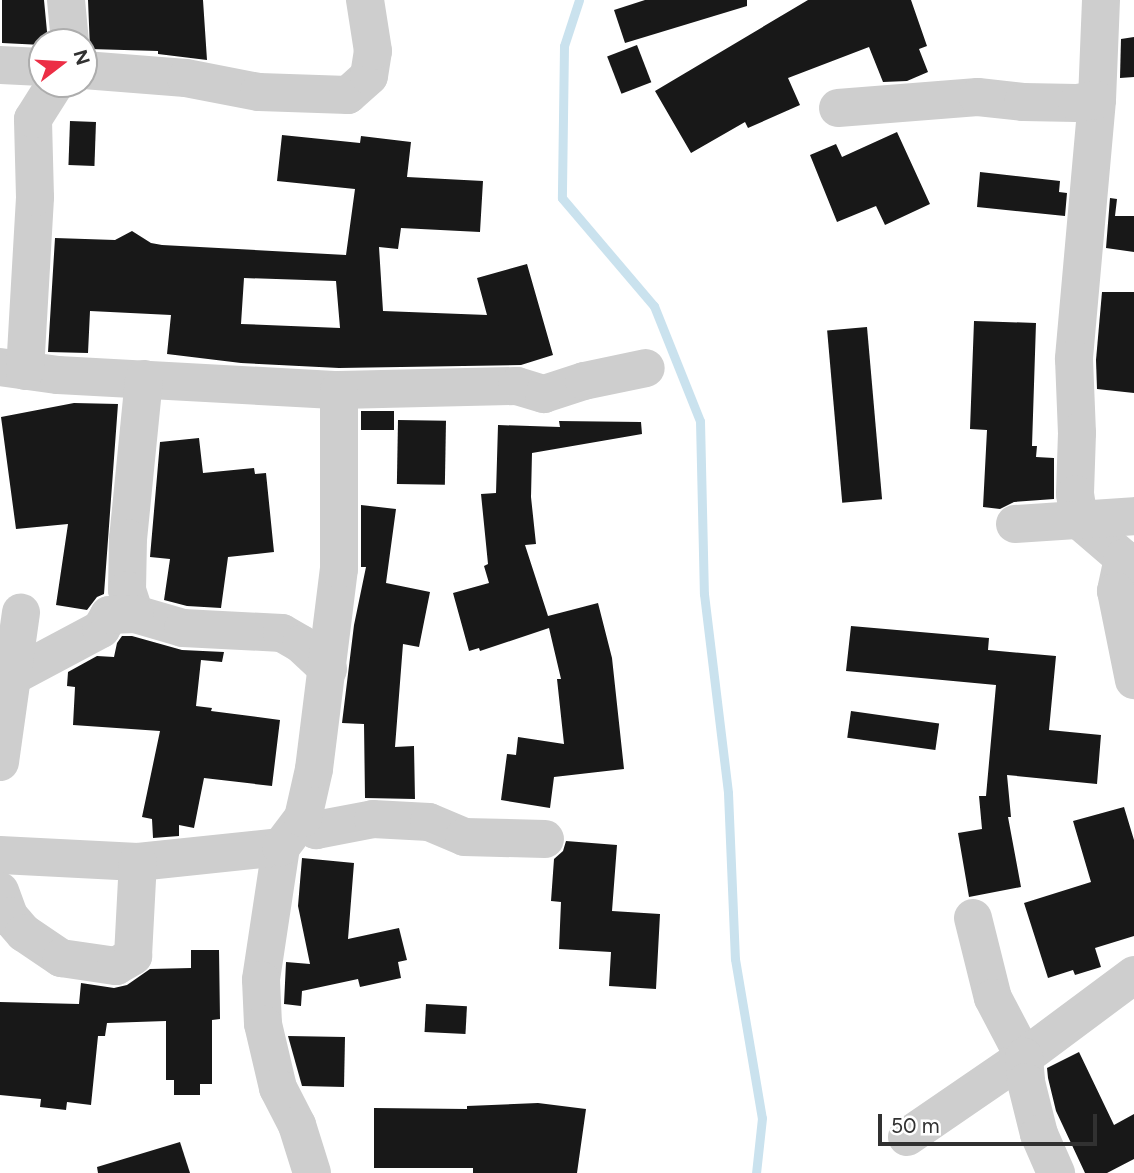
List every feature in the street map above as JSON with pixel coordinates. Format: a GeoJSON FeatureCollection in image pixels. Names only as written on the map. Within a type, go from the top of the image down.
{"type":"FeatureCollection","features":[{"type":"Feature","properties":{"kind":"street"},"geometry":{"type":"LineString","coordinates":[[66,0],[69,28]]}},
{"type":"Feature","properties":{"kind":"street"},"geometry":{"type":"LineString","coordinates":[[98,70],[186,78],[259,92],[348,95],[369,75],[373,51],[365,0]]}},
{"type":"Feature","properties":{"kind":"street"},"geometry":{"type":"LineString","coordinates":[[1101,0],[1097,100],[1074,359],[1077,433],[1075,494],[1079,520],[1123,558],[1116,591],[1134,680]]}},
{"type":"Feature","properties":{"kind":"street"},"geometry":{"type":"LineString","coordinates":[[0,65],[28,66]]}},
{"type":"Feature","properties":{"kind":"street"},"geometry":{"type":"LineString","coordinates":[[838,108],[978,97],[1023,102],[1077,103],[1097,100]]}},
{"type":"Feature","properties":{"kind":"street"},"geometry":{"type":"LineString","coordinates":[[46,98],[33,119],[35,197],[25,320],[12,369],[339,390],[517,386],[544,394],[584,381],[646,368]]}},
{"type":"Feature","properties":{"kind":"street"},"geometry":{"type":"LineString","coordinates":[[135,614],[127,590],[128,538],[145,379]]}},
{"type":"Feature","properties":{"kind":"street"},"geometry":{"type":"LineString","coordinates":[[312,1173],[297,1125],[278,1088],[263,1024],[261,980],[281,847],[303,818],[328,669],[339,569],[339,390]]}},
{"type":"Feature","properties":{"kind":"street"},"geometry":{"type":"LineString","coordinates":[[1016,524],[1134,516]]}},
{"type":"Feature","properties":{"kind":"street"},"geometry":{"type":"LineString","coordinates":[[0,762],[21,612]]}},
{"type":"Feature","properties":{"kind":"street"},"geometry":{"type":"LineString","coordinates":[[13,676],[101,629],[109,615],[135,614],[183,628],[282,633],[301,644],[328,669]]}},
{"type":"Feature","properties":{"kind":"street"},"geometry":{"type":"LineString","coordinates":[[303,818],[316,830],[373,819],[429,822],[464,837],[545,839]]}},
{"type":"Feature","properties":{"kind":"street"},"geometry":{"type":"LineString","coordinates":[[138,862],[134,956],[116,966],[61,958],[24,933],[9,916],[1,871],[138,862],[281,847]]}},
{"type":"Feature","properties":{"kind":"street"},"geometry":{"type":"LineString","coordinates":[[973,918],[993,998],[1024,1057],[1026,1082],[1039,1134],[1056,1173]]}},
{"type":"Feature","properties":{"kind":"street"},"geometry":{"type":"LineString","coordinates":[[907,1138],[1024,1057],[1134,975]]}},
{"type":"Feature","properties":{"kind":"building"},"geometry":{"type":"Polygon","coordinates":[[[2,0],[44,0],[47,28],[28,28],[28,44],[2,43],[2,0]]]}},
{"type":"Feature","properties":{"kind":"building"},"geometry":{"type":"Polygon","coordinates":[[[88,0],[203,0],[207,60],[158,54],[158,51],[98,49],[98,28],[89,28],[88,0]]]}},
{"type":"Feature","properties":{"kind":"building"},"geometry":{"type":"Polygon","coordinates":[[[645,0],[747,0],[747,6],[625,43],[614,10],[645,0]]]}},
{"type":"Feature","properties":{"kind":"building"},"geometry":{"type":"Polygon","coordinates":[[[808,0],[911,0],[927,46],[919,49],[928,72],[907,81],[883,82],[869,47],[788,78],[800,105],[748,128],[745,122],[691,153],[655,91],[808,0]]]}},
{"type":"Feature","properties":{"kind":"building"},"geometry":{"type":"Polygon","coordinates":[[[1134,37],[1134,77],[1120,78],[1121,39],[1134,37]]]}},
{"type":"Feature","properties":{"kind":"building"},"geometry":{"type":"Polygon","coordinates":[[[637,45],[651,82],[621,94],[607,56],[637,45]]]}},
{"type":"Feature","properties":{"kind":"building"},"geometry":{"type":"Polygon","coordinates":[[[70,121],[96,122],[94,166],[68,165],[70,121]]]}},
{"type":"Feature","properties":{"kind":"building"},"geometry":{"type":"Polygon","coordinates":[[[897,132],[930,204],[885,225],[876,206],[837,222],[810,155],[836,144],[842,157],[897,132]]]}},
{"type":"Feature","properties":{"kind":"building"},"geometry":{"type":"Polygon","coordinates":[[[282,135],[360,143],[361,136],[411,142],[407,177],[483,181],[480,232],[401,228],[398,249],[379,247],[383,311],[487,315],[477,278],[527,264],[553,355],[521,365],[339,368],[241,363],[167,354],[171,315],[90,311],[88,353],[48,352],[55,238],[115,240],[132,231],[151,243],[162,245],[346,255],[355,189],[277,181],[282,135]],[[244,278],[241,324],[340,328],[336,281],[244,278]]]}},
{"type":"Feature","properties":{"kind":"building"},"geometry":{"type":"Polygon","coordinates":[[[980,172],[1060,181],[1059,192],[1067,193],[1065,216],[977,207],[980,172]]]}},
{"type":"Feature","properties":{"kind":"building"},"geometry":{"type":"Polygon","coordinates":[[[1110,198],[1117,199],[1115,216],[1134,216],[1134,252],[1106,248],[1110,198]]]}},
{"type":"Feature","properties":{"kind":"building"},"geometry":{"type":"Polygon","coordinates":[[[1102,292],[1134,292],[1134,393],[1097,389],[1096,360],[1102,292]]]}},
{"type":"Feature","properties":{"kind":"building"},"geometry":{"type":"Polygon","coordinates":[[[974,321],[1036,323],[1032,446],[1037,446],[1036,457],[1054,458],[1054,499],[1014,502],[1000,509],[983,507],[987,430],[970,429],[974,321]]]}},
{"type":"Feature","properties":{"kind":"building"},"geometry":{"type":"Polygon","coordinates":[[[867,327],[882,499],[842,503],[827,330],[867,327]]]}},
{"type":"Feature","properties":{"kind":"building"},"geometry":{"type":"Polygon","coordinates":[[[74,403],[118,404],[104,594],[97,597],[87,610],[56,605],[68,524],[16,529],[1,417],[74,403]]]}},
{"type":"Feature","properties":{"kind":"building"},"geometry":{"type":"Polygon","coordinates":[[[361,411],[394,411],[394,430],[361,430],[361,411]]]}},
{"type":"Feature","properties":{"kind":"building"},"geometry":{"type":"Polygon","coordinates":[[[398,420],[446,421],[445,485],[397,484],[398,420]]]}},
{"type":"Feature","properties":{"kind":"building"},"geometry":{"type":"Polygon","coordinates":[[[559,421],[641,422],[642,434],[532,453],[531,497],[536,544],[525,545],[548,616],[598,603],[612,658],[624,769],[554,777],[550,808],[501,800],[507,754],[516,755],[518,737],[564,744],[557,679],[561,679],[549,628],[480,651],[479,648],[469,651],[453,593],[489,583],[484,566],[488,564],[481,494],[496,493],[498,425],[560,427],[559,421]]]}},
{"type":"Feature","properties":{"kind":"building"},"geometry":{"type":"Polygon","coordinates":[[[199,438],[203,473],[254,468],[255,474],[266,473],[274,552],[228,557],[221,608],[187,606],[164,600],[170,559],[150,557],[160,442],[199,438]]]}},
{"type":"Feature","properties":{"kind":"building"},"geometry":{"type":"Polygon","coordinates":[[[361,505],[396,509],[386,583],[430,592],[419,647],[403,644],[395,747],[414,746],[415,799],[365,798],[364,724],[342,723],[354,625],[366,567],[361,567],[361,505]]]}},
{"type":"Feature","properties":{"kind":"building"},"geometry":{"type":"Polygon","coordinates":[[[851,626],[989,638],[988,650],[1056,656],[1049,730],[1101,735],[1097,784],[1007,775],[1011,817],[1008,817],[1021,887],[969,897],[958,833],[982,829],[979,796],[986,796],[996,685],[846,671],[851,626]]]}},
{"type":"Feature","properties":{"kind":"building"},"geometry":{"type":"Polygon","coordinates":[[[122,636],[132,636],[182,650],[224,652],[222,662],[201,660],[196,706],[212,708],[211,711],[280,720],[272,786],[204,778],[194,828],[179,825],[179,836],[153,838],[152,819],[142,817],[160,731],[73,725],[75,687],[67,686],[68,672],[97,656],[114,657],[117,643],[122,636]]]}},
{"type":"Feature","properties":{"kind":"building"},"geometry":{"type":"Polygon","coordinates":[[[851,711],[939,723],[935,750],[847,738],[851,711]]]}},
{"type":"Feature","properties":{"kind":"building"},"geometry":{"type":"Polygon","coordinates":[[[1124,807],[1134,840],[1134,936],[1095,948],[1101,967],[1075,975],[1073,970],[1048,978],[1024,903],[1091,882],[1073,821],[1124,807]]]}},
{"type":"Feature","properties":{"kind":"building"},"geometry":{"type":"Polygon","coordinates":[[[566,841],[617,845],[612,911],[660,914],[656,989],[609,986],[611,952],[559,949],[561,902],[551,901],[554,859],[563,851],[566,841]]]}},
{"type":"Feature","properties":{"kind":"building"},"geometry":{"type":"Polygon","coordinates":[[[302,858],[354,863],[348,939],[399,928],[407,960],[398,962],[401,978],[360,987],[358,979],[302,991],[301,1006],[284,1004],[286,962],[310,964],[298,906],[302,858]]]}},
{"type":"Feature","properties":{"kind":"building"},"geometry":{"type":"Polygon","coordinates":[[[191,950],[219,950],[220,1019],[212,1020],[212,1084],[200,1084],[200,1095],[174,1095],[174,1080],[166,1080],[166,1021],[107,1023],[105,1036],[98,1036],[91,1105],[67,1102],[66,1110],[40,1107],[41,1099],[0,1095],[0,1002],[79,1004],[81,983],[114,988],[127,985],[150,969],[191,968],[191,950]]]}},
{"type":"Feature","properties":{"kind":"building"},"geometry":{"type":"Polygon","coordinates":[[[426,1004],[467,1006],[465,1034],[425,1032],[426,1004]]]}},
{"type":"Feature","properties":{"kind":"building"},"geometry":{"type":"Polygon","coordinates":[[[288,1036],[345,1037],[344,1087],[302,1086],[288,1036]]]}},
{"type":"Feature","properties":{"kind":"building"},"geometry":{"type":"Polygon","coordinates":[[[1079,1052],[1114,1125],[1134,1114],[1134,1159],[1107,1173],[1085,1173],[1056,1111],[1048,1078],[1047,1068],[1079,1052]]]}},
{"type":"Feature","properties":{"kind":"building"},"geometry":{"type":"Polygon","coordinates":[[[538,1103],[586,1109],[577,1173],[473,1173],[473,1168],[374,1168],[374,1108],[467,1109],[467,1106],[538,1103]]]}},
{"type":"Feature","properties":{"kind":"building"},"geometry":{"type":"Polygon","coordinates":[[[180,1142],[190,1173],[98,1173],[97,1167],[180,1142]]]}},
{"type":"Feature","properties":{"kind":"waterway"},"geometry":{"type":"LineString","coordinates":[[579,0],[564,46],[562,198],[654,306],[700,421],[704,594],[728,793],[735,959],[762,1118],[756,1173]]}}]}
